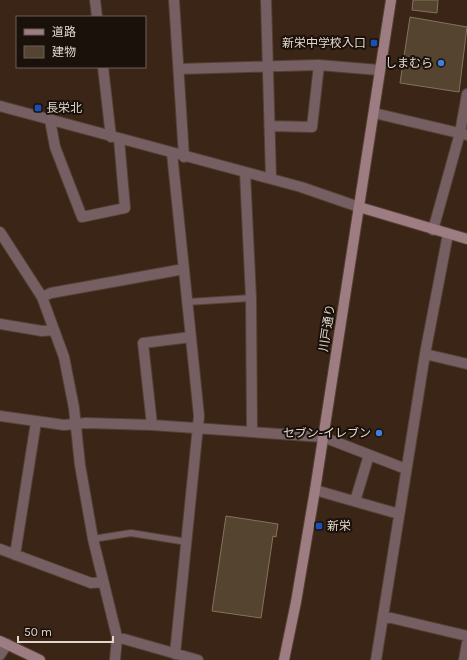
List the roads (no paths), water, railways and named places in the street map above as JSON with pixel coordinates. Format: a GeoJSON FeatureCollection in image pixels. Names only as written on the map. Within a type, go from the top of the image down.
{"type":"FeatureCollection","features":[{"type":"Feature","properties":{"kind":"street"},"geometry":{"type":"LineString","coordinates":[[95,0],[97,16]]}},
{"type":"Feature","properties":{"kind":"street"},"geometry":{"type":"LineString","coordinates":[[174,0],[184,157]]}},
{"type":"Feature","properties":{"kind":"street"},"geometry":{"type":"LineString","coordinates":[[266,0],[271,178]]}},
{"type":"Feature","properties":{"kind":"street","name":"川戸通り"},"geometry":{"type":"LineString","coordinates":[[284,660],[296,602],[324,437],[358,207],[374,113],[379,70],[391,0]]}},
{"type":"Feature","properties":{"kind":"street"},"geometry":{"type":"LineString","coordinates":[[178,68],[319,65],[379,70]]}},
{"type":"Feature","properties":{"kind":"street"},"geometry":{"type":"LineString","coordinates":[[270,126],[312,127],[319,65]]}},
{"type":"Feature","properties":{"kind":"street"},"geometry":{"type":"LineString","coordinates":[[50,120],[55,147],[82,217],[125,208],[103,68]]}},
{"type":"Feature","properties":{"kind":"street"},"geometry":{"type":"LineString","coordinates":[[433,230],[464,134],[467,94]]}},
{"type":"Feature","properties":{"kind":"street"},"geometry":{"type":"LineString","coordinates":[[0,106],[184,157],[271,178],[321,193],[358,207],[467,239]]}},
{"type":"Feature","properties":{"kind":"street"},"geometry":{"type":"LineString","coordinates":[[374,113],[464,134]]}},
{"type":"Feature","properties":{"kind":"street"},"geometry":{"type":"LineString","coordinates":[[172,153],[191,337],[198,430],[175,654]]}},
{"type":"Feature","properties":{"kind":"street"},"geometry":{"type":"LineString","coordinates":[[245,172],[251,298],[252,432]]}},
{"type":"Feature","properties":{"kind":"street"},"geometry":{"type":"LineString","coordinates":[[0,232],[42,297],[64,357],[93,539],[117,637],[115,660]]}},
{"type":"Feature","properties":{"kind":"street"},"geometry":{"type":"LineString","coordinates":[[376,660],[425,354],[448,234]]}},
{"type":"Feature","properties":{"kind":"street"},"geometry":{"type":"LineString","coordinates":[[42,297],[51,293],[184,269]]}},
{"type":"Feature","properties":{"kind":"street"},"geometry":{"type":"LineString","coordinates":[[0,324],[42,331],[54,330]]}},
{"type":"Feature","properties":{"kind":"street"},"geometry":{"type":"LineString","coordinates":[[152,425],[143,343],[191,337]]}},
{"type":"Feature","properties":{"kind":"street"},"geometry":{"type":"LineString","coordinates":[[425,354],[467,364]]}},
{"type":"Feature","properties":{"kind":"street"},"geometry":{"type":"LineString","coordinates":[[0,416],[36,422],[76,425],[86,423],[152,425],[198,430],[324,437],[406,469]]}},
{"type":"Feature","properties":{"kind":"street"},"geometry":{"type":"LineString","coordinates":[[15,555],[36,422]]}},
{"type":"Feature","properties":{"kind":"street"},"geometry":{"type":"LineString","coordinates":[[355,501],[369,455]]}},
{"type":"Feature","properties":{"kind":"street"},"geometry":{"type":"LineString","coordinates":[[315,490],[399,514]]}},
{"type":"Feature","properties":{"kind":"street"},"geometry":{"type":"LineString","coordinates":[[0,549],[91,583],[103,582]]}},
{"type":"Feature","properties":{"kind":"street"},"geometry":{"type":"LineString","coordinates":[[383,616],[467,636]]}},
{"type":"Feature","properties":{"kind":"street"},"geometry":{"type":"LineString","coordinates":[[117,637],[198,660]]}},
{"type":"Feature","properties":{"kind":"street"},"geometry":{"type":"LineString","coordinates":[[0,655],[4,642],[40,660]]}},
{"type":"Feature","properties":{"kind":"street"},"geometry":{"type":"LineString","coordinates":[[464,660],[467,643]]}},
{"type":"Feature","properties":{"kind":"lane"},"geometry":{"type":"LineString","coordinates":[[187,302],[251,298]]}},
{"type":"Feature","properties":{"kind":"lane"},"geometry":{"type":"LineString","coordinates":[[93,539],[131,533],[186,542]]}},
{"type":"Feature","properties":{"kind":"place","name":"新栄中学校入口"},"geometry":{"type":"Point","coordinates":[374,43]}},
{"type":"Feature","properties":{"kind":"place","name":"しまむら"},"geometry":{"type":"Point","coordinates":[441,63]}},
{"type":"Feature","properties":{"kind":"place","name":"長栄北"},"geometry":{"type":"Point","coordinates":[38,108]}},
{"type":"Feature","properties":{"kind":"place","name":"セブン-イレブン"},"geometry":{"type":"Point","coordinates":[379,433]}},
{"type":"Feature","properties":{"kind":"place","name":"新栄"},"geometry":{"type":"Point","coordinates":[319,526]}}]}
